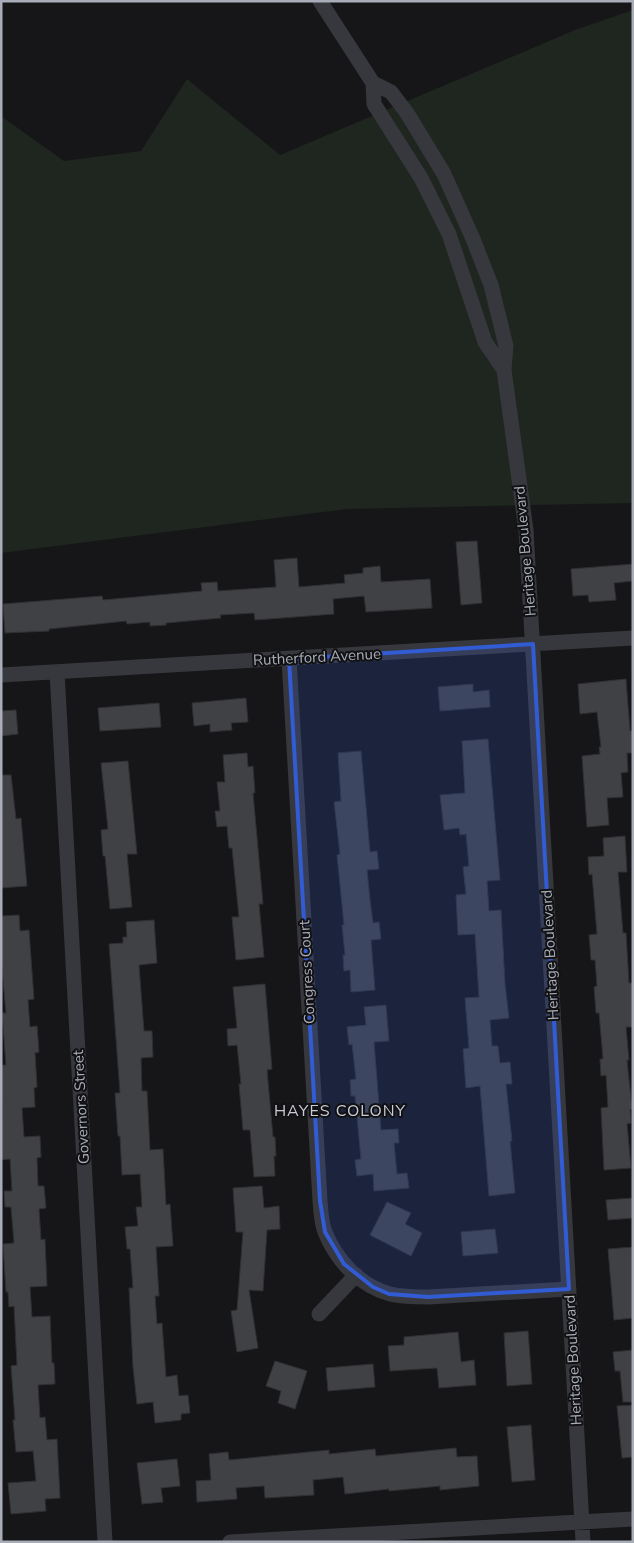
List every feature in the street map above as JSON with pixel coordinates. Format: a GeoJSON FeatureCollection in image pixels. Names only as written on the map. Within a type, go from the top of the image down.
{"type":"FeatureCollection","features":[{"type":"Feature","properties":{"kind":"street","name":"Heritage Boulevard"},"geometry":{"type":"LineString","coordinates":[[320,1],[373,83],[374,104],[421,178],[449,234],[485,342],[504,370]]}},
{"type":"Feature","properties":{"kind":"street","name":"Heritage Boulevard"},"geometry":{"type":"LineString","coordinates":[[373,83],[391,92],[407,113],[444,174],[491,285],[506,346],[504,370],[526,530],[583,1542]]}},
{"type":"Feature","properties":{"kind":"street","name":"Rutherford Avenue"},"geometry":{"type":"LineString","coordinates":[[1,675],[633,638]]}},
{"type":"Feature","properties":{"kind":"street","name":"Congress Court"},"geometry":{"type":"LineString","coordinates":[[289,659],[320,1201],[323,1223],[334,1249],[344,1264],[356,1275],[373,1287],[389,1294],[408,1297],[569,1289]]}},
{"type":"Feature","properties":{"kind":"street","name":"Governors Street"},"geometry":{"type":"LineString","coordinates":[[57,672],[106,1542]]}},
{"type":"Feature","properties":{"kind":"street"},"geometry":{"type":"LineString","coordinates":[[319,1314],[356,1275]]}},
{"type":"Feature","properties":{"kind":"street"},"geometry":{"type":"LineString","coordinates":[[230,1542],[633,1518]]}},
{"type":"Feature","properties":{"kind":"highlighted area"},"geometry":{"type":"Polygon","coordinates":[[[533,644],[569,1289],[428,1297],[389,1294],[373,1287],[344,1264],[325,1232],[320,1201],[289,659],[533,644]]]}},
{"type":"Feature","properties":{"kind":"shaded area"},"geometry":{"type":"Polygon","coordinates":[[[633,10],[633,503],[347,509],[1,553],[1,116],[64,161],[141,151],[187,79],[280,155],[575,30],[633,10]]]}},
{"type":"Feature","properties":{"kind":"building"},"geometry":{"type":"Polygon","coordinates":[[[477,541],[482,603],[461,605],[456,542],[477,541]]]}},
{"type":"Feature","properties":{"kind":"building"},"geometry":{"type":"Polygon","coordinates":[[[297,558],[299,587],[345,583],[344,575],[363,573],[363,568],[380,566],[381,582],[430,579],[432,608],[366,612],[364,596],[333,599],[334,614],[255,620],[254,613],[220,615],[221,618],[166,623],[166,625],[150,626],[150,622],[127,624],[126,621],[49,629],[49,631],[5,633],[3,604],[102,596],[103,600],[202,591],[201,583],[217,582],[218,591],[276,587],[274,560],[297,558]]]}},
{"type":"Feature","properties":{"kind":"building"},"geometry":{"type":"Polygon","coordinates":[[[633,564],[633,581],[614,583],[616,600],[589,602],[588,595],[573,596],[571,569],[633,564]]]}},
{"type":"Feature","properties":{"kind":"building"},"geometry":{"type":"Polygon","coordinates":[[[626,679],[630,731],[633,731],[633,753],[627,753],[628,772],[621,773],[623,797],[607,798],[609,825],[587,827],[582,756],[600,754],[599,747],[601,747],[597,712],[580,714],[578,684],[626,679]]]}},
{"type":"Feature","properties":{"kind":"building"},"geometry":{"type":"Polygon","coordinates":[[[473,684],[473,692],[489,690],[490,707],[440,711],[438,687],[473,684]]]}},
{"type":"Feature","properties":{"kind":"building"},"geometry":{"type":"Polygon","coordinates":[[[246,698],[248,722],[231,723],[232,730],[210,732],[210,724],[194,726],[192,703],[246,698]]]}},
{"type":"Feature","properties":{"kind":"building"},"geometry":{"type":"Polygon","coordinates":[[[159,703],[161,727],[100,731],[98,708],[159,703]]]}},
{"type":"Feature","properties":{"kind":"building"},"geometry":{"type":"Polygon","coordinates":[[[16,710],[18,734],[1,736],[1,711],[16,710]]]}},
{"type":"Feature","properties":{"kind":"building"},"geometry":{"type":"Polygon","coordinates":[[[488,739],[500,880],[487,881],[489,911],[501,910],[509,1018],[490,1020],[492,1046],[498,1046],[500,1063],[510,1062],[512,1084],[506,1084],[515,1193],[489,1196],[480,1086],[466,1088],[463,1049],[469,1048],[465,998],[479,997],[475,934],[458,935],[456,895],[466,894],[463,867],[469,866],[466,834],[460,835],[459,828],[444,830],[440,795],[465,793],[462,741],[488,739]]]}},
{"type":"Feature","properties":{"kind":"building"},"geometry":{"type":"Polygon","coordinates":[[[361,751],[370,852],[377,851],[379,869],[367,870],[370,900],[373,923],[379,922],[381,939],[371,940],[375,990],[351,992],[350,970],[344,971],[343,955],[345,955],[342,925],[344,925],[337,855],[340,854],[334,802],[341,801],[338,753],[361,751]]]}},
{"type":"Feature","properties":{"kind":"building"},"geometry":{"type":"Polygon","coordinates":[[[247,753],[248,767],[253,766],[255,793],[253,793],[263,904],[259,904],[264,957],[236,960],[232,917],[239,917],[232,848],[229,848],[227,826],[217,827],[215,811],[220,811],[217,782],[225,782],[223,755],[247,753]]]}},
{"type":"Feature","properties":{"kind":"building"},"geometry":{"type":"Polygon","coordinates":[[[128,761],[137,854],[127,854],[132,907],[110,909],[101,830],[108,829],[101,763],[128,761]]]}},
{"type":"Feature","properties":{"kind":"building"},"geometry":{"type":"Polygon","coordinates":[[[1,775],[11,775],[16,819],[21,818],[27,886],[1,888],[1,775]]]}},
{"type":"Feature","properties":{"kind":"building"},"geometry":{"type":"Polygon","coordinates":[[[625,836],[627,872],[618,872],[623,933],[626,933],[629,983],[633,983],[633,1027],[626,1027],[632,1109],[630,1109],[631,1123],[627,1124],[631,1168],[604,1170],[601,1108],[608,1107],[606,1075],[601,1076],[600,1059],[603,1059],[599,1013],[596,1013],[594,987],[597,986],[595,960],[591,960],[589,935],[597,934],[592,874],[589,875],[588,857],[604,856],[603,838],[625,836]]]}},
{"type":"Feature","properties":{"kind":"building"},"geometry":{"type":"Polygon","coordinates":[[[19,915],[20,931],[29,930],[34,999],[28,1000],[30,1027],[37,1026],[39,1052],[35,1053],[37,1087],[34,1088],[35,1107],[22,1108],[24,1137],[40,1136],[41,1157],[37,1158],[38,1186],[44,1186],[46,1208],[39,1209],[41,1240],[45,1239],[47,1286],[30,1287],[32,1317],[50,1316],[55,1384],[38,1385],[40,1418],[45,1417],[47,1440],[57,1439],[60,1498],[45,1499],[46,1511],[11,1514],[8,1483],[36,1481],[33,1451],[16,1452],[11,1366],[17,1365],[14,1306],[9,1307],[8,1292],[6,1292],[3,1244],[14,1243],[11,1207],[5,1207],[4,1191],[12,1191],[10,1159],[1,1160],[1,1065],[6,1065],[2,1013],[6,1013],[1,958],[1,916],[19,915]]]}},
{"type":"Feature","properties":{"kind":"building"},"geometry":{"type":"Polygon","coordinates":[[[154,920],[157,963],[139,965],[144,1031],[152,1031],[153,1057],[141,1058],[142,1091],[147,1091],[150,1150],[163,1149],[166,1205],[170,1204],[173,1246],[156,1247],[159,1296],[155,1296],[157,1324],[162,1323],[166,1377],[177,1375],[179,1396],[188,1395],[190,1413],[181,1414],[181,1420],[155,1423],[153,1402],[137,1404],[133,1367],[129,1288],[133,1288],[130,1249],[127,1249],[125,1227],[138,1226],[136,1207],[142,1207],[140,1174],[122,1175],[115,1093],[120,1093],[109,944],[123,943],[123,937],[127,937],[126,922],[154,920]]]}},
{"type":"Feature","properties":{"kind":"building"},"geometry":{"type":"Polygon","coordinates":[[[265,984],[272,1069],[267,1070],[273,1137],[275,1137],[275,1176],[254,1177],[250,1130],[243,1130],[237,1045],[228,1046],[227,1029],[237,1028],[233,987],[265,984]]]}},
{"type":"Feature","properties":{"kind":"building"},"geometry":{"type":"Polygon","coordinates":[[[386,1005],[389,1041],[374,1042],[381,1130],[398,1129],[399,1143],[394,1143],[397,1174],[407,1173],[409,1188],[374,1191],[373,1174],[357,1176],[355,1160],[361,1159],[355,1096],[351,1096],[350,1080],[356,1079],[352,1044],[349,1045],[347,1027],[366,1025],[364,1007],[386,1005]]]}},
{"type":"Feature","properties":{"kind":"building"},"geometry":{"type":"Polygon","coordinates":[[[262,1186],[264,1208],[279,1206],[280,1229],[267,1230],[263,1291],[249,1290],[258,1348],[237,1352],[231,1311],[237,1310],[243,1232],[236,1232],[233,1188],[262,1186]]]}},
{"type":"Feature","properties":{"kind":"building"},"geometry":{"type":"Polygon","coordinates":[[[633,1198],[633,1218],[608,1220],[606,1200],[633,1198]]]}},
{"type":"Feature","properties":{"kind":"building"},"geometry":{"type":"Polygon","coordinates":[[[387,1202],[411,1213],[405,1224],[422,1233],[411,1256],[370,1235],[387,1202]]]}},
{"type":"Feature","properties":{"kind":"building"},"geometry":{"type":"Polygon","coordinates":[[[495,1229],[498,1253],[463,1256],[461,1232],[495,1229]]]}},
{"type":"Feature","properties":{"kind":"building"},"geometry":{"type":"Polygon","coordinates":[[[633,1247],[633,1318],[614,1320],[608,1249],[633,1247]]]}},
{"type":"Feature","properties":{"kind":"building"},"geometry":{"type":"Polygon","coordinates":[[[528,1331],[532,1384],[507,1386],[504,1333],[528,1331]]]}},
{"type":"Feature","properties":{"kind":"building"},"geometry":{"type":"Polygon","coordinates":[[[458,1332],[461,1362],[474,1360],[476,1385],[439,1388],[437,1368],[390,1371],[388,1346],[404,1345],[404,1337],[458,1332]]]}},
{"type":"Feature","properties":{"kind":"building"},"geometry":{"type":"Polygon","coordinates":[[[633,1350],[633,1402],[623,1402],[620,1371],[615,1371],[613,1352],[633,1350]]]}},
{"type":"Feature","properties":{"kind":"building"},"geometry":{"type":"Polygon","coordinates":[[[275,1361],[307,1371],[295,1409],[278,1403],[281,1391],[266,1386],[275,1361]]]}},
{"type":"Feature","properties":{"kind":"building"},"geometry":{"type":"Polygon","coordinates":[[[373,1364],[375,1387],[328,1391],[326,1368],[373,1364]]]}},
{"type":"Feature","properties":{"kind":"building"},"geometry":{"type":"Polygon","coordinates":[[[633,1405],[633,1457],[622,1458],[617,1406],[633,1405]]]}},
{"type":"Feature","properties":{"kind":"building"},"geometry":{"type":"Polygon","coordinates":[[[531,1425],[535,1480],[512,1482],[507,1427],[531,1425]]]}},
{"type":"Feature","properties":{"kind":"building"},"geometry":{"type":"Polygon","coordinates":[[[456,1448],[457,1457],[477,1456],[479,1486],[440,1490],[440,1486],[389,1491],[389,1489],[345,1494],[343,1477],[313,1480],[314,1495],[265,1498],[264,1486],[236,1488],[237,1499],[197,1502],[196,1481],[211,1480],[209,1454],[228,1452],[229,1460],[329,1450],[329,1454],[375,1449],[376,1456],[456,1448]]]}},
{"type":"Feature","properties":{"kind":"building"},"geometry":{"type":"Polygon","coordinates":[[[177,1459],[180,1486],[161,1488],[163,1502],[142,1504],[137,1463],[177,1459]]]}},
{"type":"Feature","properties":{"kind":"district","name":"HAYES COLONY"},"geometry":{"type":"Point","coordinates":[340,1111]}}]}
